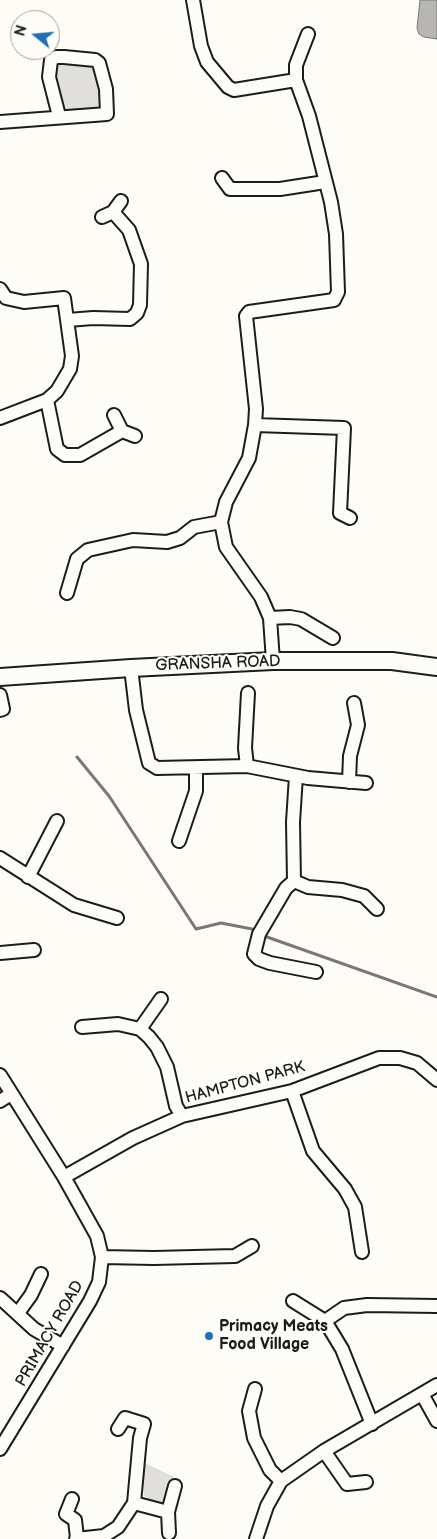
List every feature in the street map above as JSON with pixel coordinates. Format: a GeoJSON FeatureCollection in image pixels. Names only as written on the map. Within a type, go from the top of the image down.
{"type":"FeatureCollection","features":[{"type":"Feature","properties":{"kind":"street"},"geometry":{"type":"LineString","coordinates":[[193,0],[201,46],[207,62],[228,87],[234,90],[296,80]]}},
{"type":"Feature","properties":{"kind":"street"},"geometry":{"type":"LineString","coordinates":[[273,661],[270,618],[261,597],[226,547],[221,522],[226,502],[248,458],[256,425],[246,316],[249,312],[334,300],[338,292],[336,234],[309,116],[296,80],[296,65],[308,34]]}},
{"type":"Feature","properties":{"kind":"street"},"geometry":{"type":"LineString","coordinates":[[0,122],[59,116],[107,114],[106,89],[99,63],[95,60],[56,57],[51,60],[49,77],[59,116]]}},
{"type":"Feature","properties":{"kind":"street"},"geometry":{"type":"LineString","coordinates":[[222,178],[230,189],[280,189],[325,182]]}},
{"type":"Feature","properties":{"kind":"street"},"geometry":{"type":"LineString","coordinates":[[68,320],[93,318],[130,319],[137,313],[140,305],[141,264],[138,250],[130,230],[108,215],[121,201]]}},
{"type":"Feature","properties":{"kind":"street"},"geometry":{"type":"LineString","coordinates":[[0,290],[6,298],[24,302],[64,298],[72,356],[65,382],[47,400],[0,418]]}},
{"type":"Feature","properties":{"kind":"street"},"geometry":{"type":"LineString","coordinates":[[47,400],[57,449],[65,455],[80,454],[122,431]]}},
{"type":"Feature","properties":{"kind":"street"},"geometry":{"type":"LineString","coordinates":[[114,415],[122,431],[135,436]]}},
{"type":"Feature","properties":{"kind":"street"},"geometry":{"type":"LineString","coordinates":[[256,425],[344,428],[340,513],[350,518]]}},
{"type":"Feature","properties":{"kind":"street"},"geometry":{"type":"LineString","coordinates":[[67,593],[77,559],[88,550],[133,540],[167,542],[180,538],[194,527],[221,522]]}},
{"type":"Feature","properties":{"kind":"street"},"geometry":{"type":"LineString","coordinates":[[270,618],[290,617],[301,619],[334,638]]}},
{"type":"Feature","properties":{"kind":"street","name":"GRANSHA ROAD"},"geometry":{"type":"LineString","coordinates":[[0,677],[273,661],[392,661],[437,666]]}},
{"type":"Feature","properties":{"kind":"street"},"geometry":{"type":"LineString","coordinates":[[131,668],[136,710],[149,763],[157,768],[247,766],[296,776],[366,783]]}},
{"type":"Feature","properties":{"kind":"street"},"geometry":{"type":"LineString","coordinates":[[247,766],[245,748],[248,693]]}},
{"type":"Feature","properties":{"kind":"street"},"geometry":{"type":"LineString","coordinates":[[0,695],[3,709],[0,710]]}},
{"type":"Feature","properties":{"kind":"street"},"geometry":{"type":"LineString","coordinates":[[349,782],[350,756],[358,725],[354,703]]}},
{"type":"Feature","properties":{"kind":"street"},"geometry":{"type":"LineString","coordinates":[[179,841],[196,791],[196,768]]}},
{"type":"Feature","properties":{"kind":"street"},"geometry":{"type":"LineString","coordinates":[[294,882],[293,822],[296,776]]}},
{"type":"Feature","properties":{"kind":"street"},"geometry":{"type":"LineString","coordinates":[[28,878],[57,821]]}},
{"type":"Feature","properties":{"kind":"street"},"geometry":{"type":"LineString","coordinates":[[0,858],[28,878],[74,904],[117,918]]}},
{"type":"Feature","properties":{"kind":"street"},"geometry":{"type":"LineString","coordinates":[[294,882],[308,887],[342,890],[364,896],[377,909]]}},
{"type":"Feature","properties":{"kind":"street"},"geometry":{"type":"LineString","coordinates":[[294,882],[286,888],[259,934],[249,956],[270,963],[316,972]]}},
{"type":"Feature","properties":{"kind":"street"},"geometry":{"type":"LineString","coordinates":[[0,953],[34,950]]}},
{"type":"Feature","properties":{"kind":"street"},"geometry":{"type":"LineString","coordinates":[[140,1029],[161,999]]}},
{"type":"Feature","properties":{"kind":"street"},"geometry":{"type":"LineString","coordinates":[[82,1028],[118,1024],[140,1029],[158,1047],[167,1067],[176,1106],[182,1116]]}},
{"type":"Feature","properties":{"kind":"street","name":"HAMPTON PARK"},"geometry":{"type":"LineString","coordinates":[[64,1177],[133,1138],[182,1116],[292,1091],[379,1058],[389,1057],[417,1063],[437,1080]]}},
{"type":"Feature","properties":{"kind":"street","name":"PRIMACY ROAD"},"geometry":{"type":"LineString","coordinates":[[0,1075],[64,1177],[97,1236],[102,1257],[99,1282],[63,1346],[0,1449]]}},
{"type":"Feature","properties":{"kind":"street"},"geometry":{"type":"LineString","coordinates":[[292,1091],[313,1151],[345,1189],[355,1207],[362,1252]]}},
{"type":"Feature","properties":{"kind":"street"},"geometry":{"type":"LineString","coordinates":[[0,1101],[11,1094]]}},
{"type":"Feature","properties":{"kind":"street"},"geometry":{"type":"LineString","coordinates":[[102,1257],[235,1256],[252,1246]]}},
{"type":"Feature","properties":{"kind":"street"},"geometry":{"type":"LineString","coordinates":[[18,1313],[32,1295],[41,1274]]}},
{"type":"Feature","properties":{"kind":"street"},"geometry":{"type":"LineString","coordinates":[[0,1298],[34,1328],[63,1346]]}},
{"type":"Feature","properties":{"kind":"street"},"geometry":{"type":"LineString","coordinates":[[293,1301],[325,1321],[342,1350],[372,1424]]}},
{"type":"Feature","properties":{"kind":"street"},"geometry":{"type":"LineString","coordinates":[[325,1321],[344,1308],[367,1305],[437,1306]]}},
{"type":"Feature","properties":{"kind":"street"},"geometry":{"type":"LineString","coordinates":[[256,1539],[267,1506],[281,1481],[324,1451],[437,1386]]}},
{"type":"Feature","properties":{"kind":"street"},"geometry":{"type":"LineString","coordinates":[[254,1389],[249,1411],[254,1438],[270,1470],[281,1481]]}},
{"type":"Feature","properties":{"kind":"street"},"geometry":{"type":"LineString","coordinates":[[422,1394],[437,1421]]}},
{"type":"Feature","properties":{"kind":"street"},"geometry":{"type":"LineString","coordinates":[[72,1499],[66,1514],[75,1520],[76,1539],[104,1536],[118,1527],[134,1503],[140,1438],[144,1424],[125,1418],[118,1429]]}},
{"type":"Feature","properties":{"kind":"street"},"geometry":{"type":"LineString","coordinates":[[324,1451],[347,1484],[366,1482]]}},
{"type":"Feature","properties":{"kind":"street"},"geometry":{"type":"LineString","coordinates":[[168,1533],[168,1512],[175,1486]]}},
{"type":"Feature","properties":{"kind":"street"},"geometry":{"type":"LineString","coordinates":[[134,1503],[168,1512]]}},
{"type":"Feature","properties":{"kind":"shaded area"},"geometry":{"type":"Polygon","coordinates":[[[420,0],[437,0],[437,39],[424,37],[419,34],[417,28],[420,0]]]}},
{"type":"Feature","properties":{"kind":"shaded area"},"geometry":{"type":"Polygon","coordinates":[[[58,63],[82,64],[94,68],[99,77],[102,105],[100,108],[96,110],[70,111],[63,108],[53,69],[58,63]]]}},
{"type":"Feature","properties":{"kind":"shaded area"},"geometry":{"type":"Polygon","coordinates":[[[143,1462],[174,1477],[169,1484],[164,1504],[159,1505],[144,1496],[143,1462]]]}},
{"type":"Feature","properties":{"kind":"waterway"},"geometry":{"type":"LineString","coordinates":[[77,757],[109,796],[196,929],[221,923],[252,929]]}},
{"type":"Feature","properties":{"kind":"waterway"},"geometry":{"type":"LineString","coordinates":[[267,937],[437,997]]}},
{"type":"Feature","properties":{"kind":"place","name":"Primacy Meats Food Village"},"geometry":{"type":"Point","coordinates":[209,1336]}}]}
